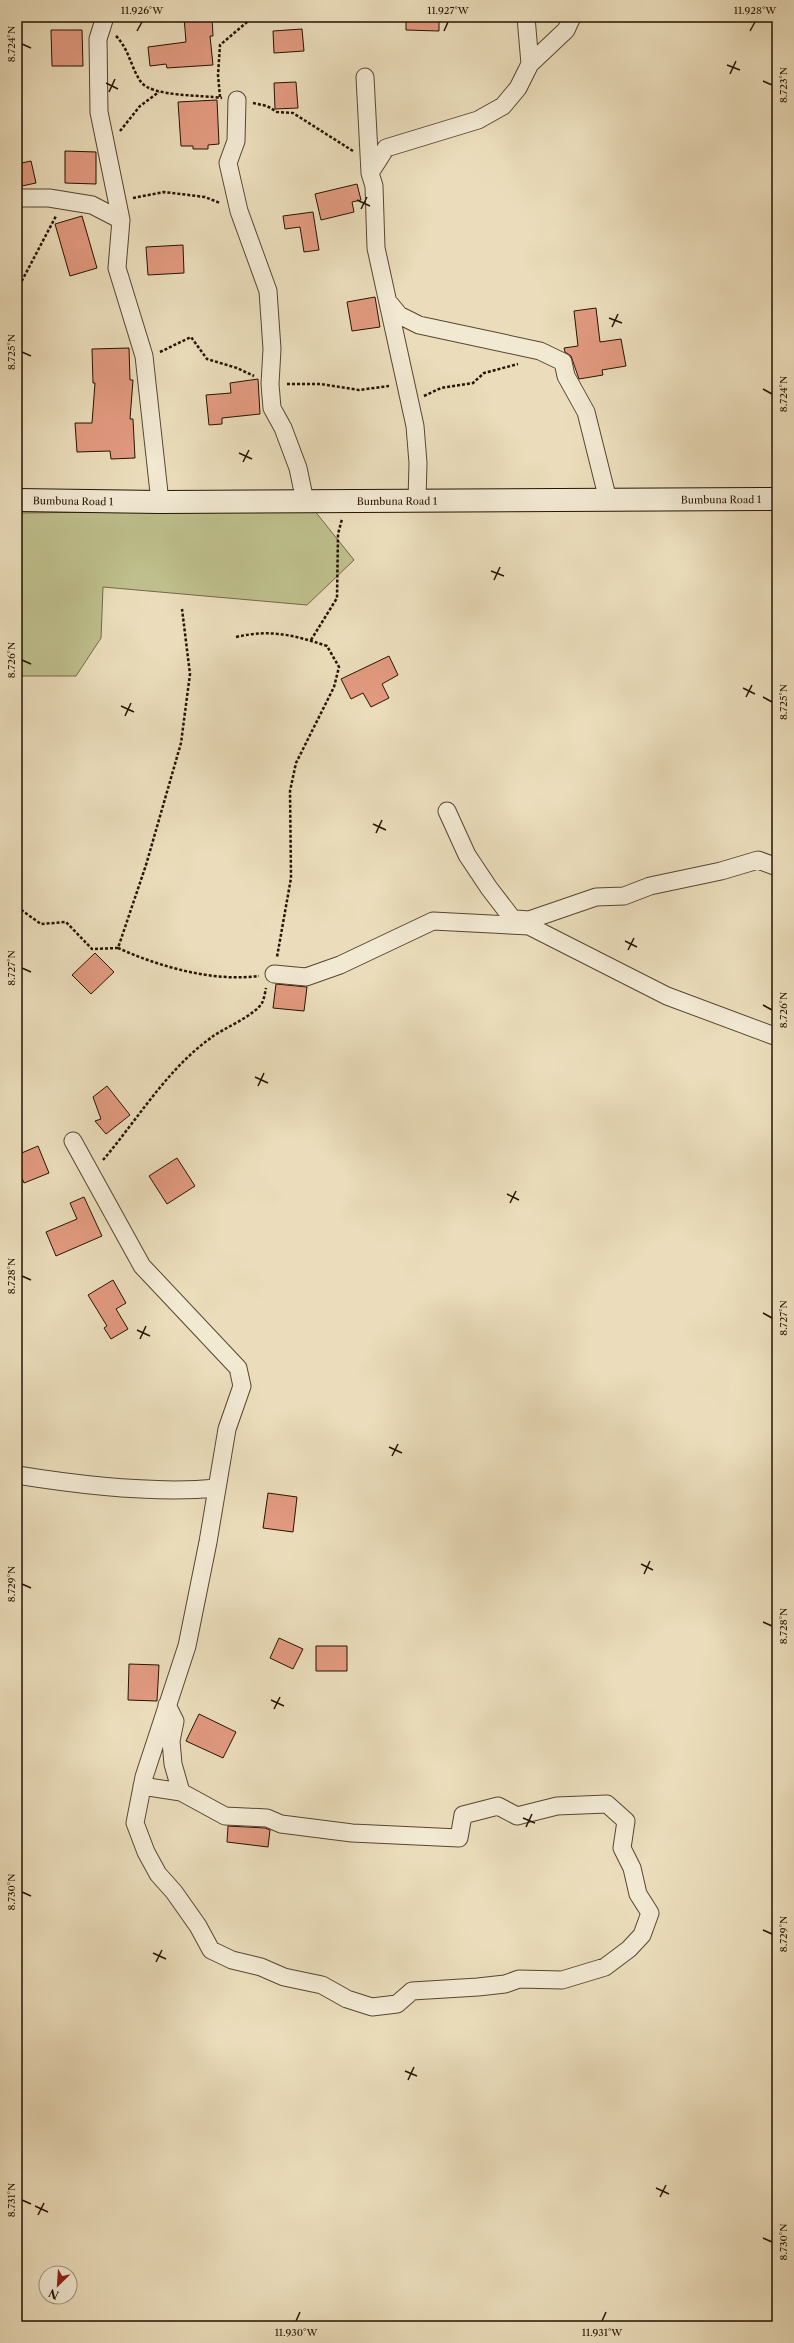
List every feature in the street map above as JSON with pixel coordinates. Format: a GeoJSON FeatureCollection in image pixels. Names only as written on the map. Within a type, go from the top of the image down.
{"type":"FeatureCollection","features":[{"type":"Feature","properties":{"kind":"main road","name":"Bumbuna Road 1"},"geometry":{"type":"LineString","coordinates":[[17,500],[160,502],[777,499]]}},
{"type":"Feature","properties":{"kind":"street"},"geometry":{"type":"LineString","coordinates":[[105,17],[98,39],[97,56],[99,112],[121,220],[117,268],[144,356],[160,502]]}},
{"type":"Feature","properties":{"kind":"street"},"geometry":{"type":"LineString","coordinates":[[526,17],[530,64]]}},
{"type":"Feature","properties":{"kind":"street"},"geometry":{"type":"LineString","coordinates":[[370,173],[386,148],[478,120],[503,106],[518,88],[530,64],[566,30],[572,17]]}},
{"type":"Feature","properties":{"kind":"street"},"geometry":{"type":"LineString","coordinates":[[365,77],[370,173],[374,186],[376,248],[390,304],[415,426],[418,463],[417,500]]}},
{"type":"Feature","properties":{"kind":"street"},"geometry":{"type":"LineString","coordinates":[[237,100],[236,141],[228,162],[239,211],[268,291],[272,349],[270,384],[272,408],[283,428],[298,468],[305,501]]}},
{"type":"Feature","properties":{"kind":"street"},"geometry":{"type":"LineString","coordinates":[[17,198],[49,198],[92,205],[121,220]]}},
{"type":"Feature","properties":{"kind":"street"},"geometry":{"type":"LineString","coordinates":[[390,304],[399,315],[419,324],[540,351],[563,362],[566,376],[586,412],[608,500]]}},
{"type":"Feature","properties":{"kind":"street"},"geometry":{"type":"LineString","coordinates":[[447,811],[467,855],[512,918],[667,996],[777,1037]]}},
{"type":"Feature","properties":{"kind":"street"},"geometry":{"type":"LineString","coordinates":[[512,918],[529,920],[596,898],[624,896],[650,886],[721,871],[758,860],[777,868]]}},
{"type":"Feature","properties":{"kind":"street"},"geometry":{"type":"LineString","coordinates":[[274,974],[306,978],[340,965],[432,921],[529,926]]}},
{"type":"Feature","properties":{"kind":"street"},"geometry":{"type":"LineString","coordinates":[[73,1141],[142,1266],[238,1368],[242,1386],[227,1429],[186,1646],[142,1786],[135,1823],[146,1852],[158,1874],[174,1892],[198,1926],[210,1950],[232,1960],[261,1967],[284,1977],[322,1985],[347,1998],[372,2008],[397,2004],[412,1991],[505,1984],[519,1979],[562,1980],[605,1967],[629,1949],[642,1935],[650,1914],[638,1894],[632,1868],[622,1848],[626,1821],[607,1804],[557,1806],[517,1816],[498,1806],[463,1815],[459,1838],[352,1833],[281,1824],[267,1818],[225,1816],[181,1792],[142,1786]]}},
{"type":"Feature","properties":{"kind":"street"},"geometry":{"type":"LineString","coordinates":[[17,1475],[188,1491],[217,1488]]}},
{"type":"Feature","properties":{"kind":"street"},"geometry":{"type":"LineString","coordinates":[[167,1704],[175,1721],[171,1741],[173,1764],[181,1792]]}},
{"type":"Feature","properties":{"kind":"path"},"geometry":{"type":"LineString","coordinates":[[220,98],[218,75],[220,45],[253,17]]}},
{"type":"Feature","properties":{"kind":"path"},"geometry":{"type":"LineString","coordinates":[[114,35],[122,42],[142,84],[159,92],[237,100],[268,106],[277,112],[293,113],[354,152],[370,173]]}},
{"type":"Feature","properties":{"kind":"path"},"geometry":{"type":"LineString","coordinates":[[106,148],[140,106],[159,92]]}},
{"type":"Feature","properties":{"kind":"path"},"geometry":{"type":"LineString","coordinates":[[121,220],[132,198],[164,192],[205,197],[239,211]]}},
{"type":"Feature","properties":{"kind":"path"},"geometry":{"type":"LineString","coordinates":[[17,290],[63,201]]}},
{"type":"Feature","properties":{"kind":"path"},"geometry":{"type":"LineString","coordinates":[[144,356],[168,350],[191,337],[207,359],[237,368],[270,384]]}},
{"type":"Feature","properties":{"kind":"path"},"geometry":{"type":"LineString","coordinates":[[310,640],[337,598],[338,534],[348,501]]}},
{"type":"Feature","properties":{"kind":"path"},"geometry":{"type":"LineString","coordinates":[[118,948],[146,865],[181,743],[190,674],[182,610]]}},
{"type":"Feature","properties":{"kind":"path"},"geometry":{"type":"LineString","coordinates":[[91,1174],[155,1093],[182,1064],[212,1037],[241,1020],[262,1003],[274,974],[291,878],[290,791],[296,763],[334,687],[339,667],[327,646],[310,640],[296,636],[258,632],[236,637]]}},
{"type":"Feature","properties":{"kind":"path"},"geometry":{"type":"LineString","coordinates":[[17,907],[41,924],[66,922],[92,949],[118,948],[145,960],[199,973],[247,977],[274,974]]}},
{"type":"Feature","properties":{"kind":"green space"},"geometry":{"type":"Polygon","coordinates":[[[314,510],[354,560],[307,605],[103,587],[101,638],[76,676],[17,676],[17,513],[314,510]]]}},
{"type":"Feature","properties":{"kind":"building"},"geometry":{"type":"Polygon","coordinates":[[[184,17],[212,17],[213,36],[210,36],[213,65],[167,68],[166,64],[150,66],[148,47],[186,42],[184,17]]]}},
{"type":"Feature","properties":{"kind":"building"},"geometry":{"type":"Polygon","coordinates":[[[406,17],[439,17],[439,31],[406,30],[406,17]]]}},
{"type":"Feature","properties":{"kind":"building"},"geometry":{"type":"Polygon","coordinates":[[[302,29],[304,51],[274,53],[273,31],[302,29]]]}},
{"type":"Feature","properties":{"kind":"building"},"geometry":{"type":"Polygon","coordinates":[[[51,30],[82,30],[83,66],[52,66],[51,30]]]}},
{"type":"Feature","properties":{"kind":"building"},"geometry":{"type":"Polygon","coordinates":[[[296,82],[298,108],[275,109],[274,83],[296,82]]]}},
{"type":"Feature","properties":{"kind":"building"},"geometry":{"type":"Polygon","coordinates":[[[217,100],[219,144],[208,145],[208,149],[193,149],[193,146],[181,146],[178,102],[217,100]]]}},
{"type":"Feature","properties":{"kind":"building"},"geometry":{"type":"Polygon","coordinates":[[[65,151],[96,152],[96,184],[65,183],[65,151]]]}},
{"type":"Feature","properties":{"kind":"building"},"geometry":{"type":"Polygon","coordinates":[[[31,161],[36,183],[17,187],[17,164],[31,161]]]}},
{"type":"Feature","properties":{"kind":"building"},"geometry":{"type":"Polygon","coordinates":[[[357,184],[361,200],[352,202],[354,212],[321,220],[315,194],[357,184]]]}},
{"type":"Feature","properties":{"kind":"building"},"geometry":{"type":"Polygon","coordinates":[[[313,212],[319,250],[304,252],[300,227],[285,229],[283,216],[313,212]]]}},
{"type":"Feature","properties":{"kind":"building"},"geometry":{"type":"Polygon","coordinates":[[[82,216],[97,268],[70,276],[55,224],[82,216]]]}},
{"type":"Feature","properties":{"kind":"building"},"geometry":{"type":"Polygon","coordinates":[[[183,245],[184,273],[148,275],[146,247],[183,245]]]}},
{"type":"Feature","properties":{"kind":"building"},"geometry":{"type":"Polygon","coordinates":[[[375,297],[380,327],[352,331],[347,302],[375,297]]]}},
{"type":"Feature","properties":{"kind":"building"},"geometry":{"type":"Polygon","coordinates":[[[596,308],[600,342],[621,339],[626,366],[602,370],[603,375],[579,379],[571,356],[565,352],[564,348],[578,346],[574,311],[596,308]]]}},
{"type":"Feature","properties":{"kind":"building"},"geometry":{"type":"Polygon","coordinates":[[[129,348],[130,380],[133,380],[130,419],[133,419],[135,458],[111,459],[110,451],[77,452],[75,423],[92,423],[95,383],[93,383],[92,349],[129,348]]]}},
{"type":"Feature","properties":{"kind":"building"},"geometry":{"type":"Polygon","coordinates":[[[258,379],[260,414],[222,418],[222,424],[209,425],[206,395],[231,393],[230,383],[258,379]]]}},
{"type":"Feature","properties":{"kind":"building"},"geometry":{"type":"Polygon","coordinates":[[[389,656],[398,675],[382,684],[389,698],[371,707],[363,693],[351,699],[341,679],[389,656]]]}},
{"type":"Feature","properties":{"kind":"building"},"geometry":{"type":"Polygon","coordinates":[[[95,953],[114,972],[91,994],[72,975],[95,953]]]}},
{"type":"Feature","properties":{"kind":"building"},"geometry":{"type":"Polygon","coordinates":[[[276,984],[307,987],[304,1011],[273,1008],[276,984]]]}},
{"type":"Feature","properties":{"kind":"building"},"geometry":{"type":"Polygon","coordinates":[[[107,1086],[130,1115],[106,1134],[95,1121],[101,1119],[93,1097],[107,1086]]]}},
{"type":"Feature","properties":{"kind":"building"},"geometry":{"type":"Polygon","coordinates":[[[38,1146],[49,1173],[24,1183],[17,1167],[17,1155],[38,1146]]]}},
{"type":"Feature","properties":{"kind":"building"},"geometry":{"type":"Polygon","coordinates":[[[177,1158],[195,1186],[167,1204],[149,1176],[177,1158]]]}},
{"type":"Feature","properties":{"kind":"building"},"geometry":{"type":"Polygon","coordinates":[[[84,1197],[102,1236],[56,1256],[46,1232],[77,1219],[70,1203],[84,1197]]]}},
{"type":"Feature","properties":{"kind":"building"},"geometry":{"type":"Polygon","coordinates":[[[113,1280],[126,1303],[116,1309],[128,1329],[111,1339],[104,1328],[107,1326],[88,1295],[113,1280]]]}},
{"type":"Feature","properties":{"kind":"building"},"geometry":{"type":"Polygon","coordinates":[[[268,1493],[297,1497],[293,1532],[263,1528],[268,1493]]]}},
{"type":"Feature","properties":{"kind":"building"},"geometry":{"type":"Polygon","coordinates":[[[279,1638],[303,1649],[293,1669],[270,1658],[279,1638]]]}},
{"type":"Feature","properties":{"kind":"building"},"geometry":{"type":"Polygon","coordinates":[[[316,1646],[347,1646],[347,1671],[316,1671],[316,1646]]]}},
{"type":"Feature","properties":{"kind":"building"},"geometry":{"type":"Polygon","coordinates":[[[129,1664],[159,1665],[157,1701],[128,1700],[129,1664]]]}},
{"type":"Feature","properties":{"kind":"building"},"geometry":{"type":"Polygon","coordinates":[[[199,1714],[236,1732],[223,1758],[186,1741],[199,1714]]]}},
{"type":"Feature","properties":{"kind":"building"},"geometry":{"type":"Polygon","coordinates":[[[228,1826],[265,1828],[270,1830],[268,1847],[227,1842],[228,1826]]]}}]}
